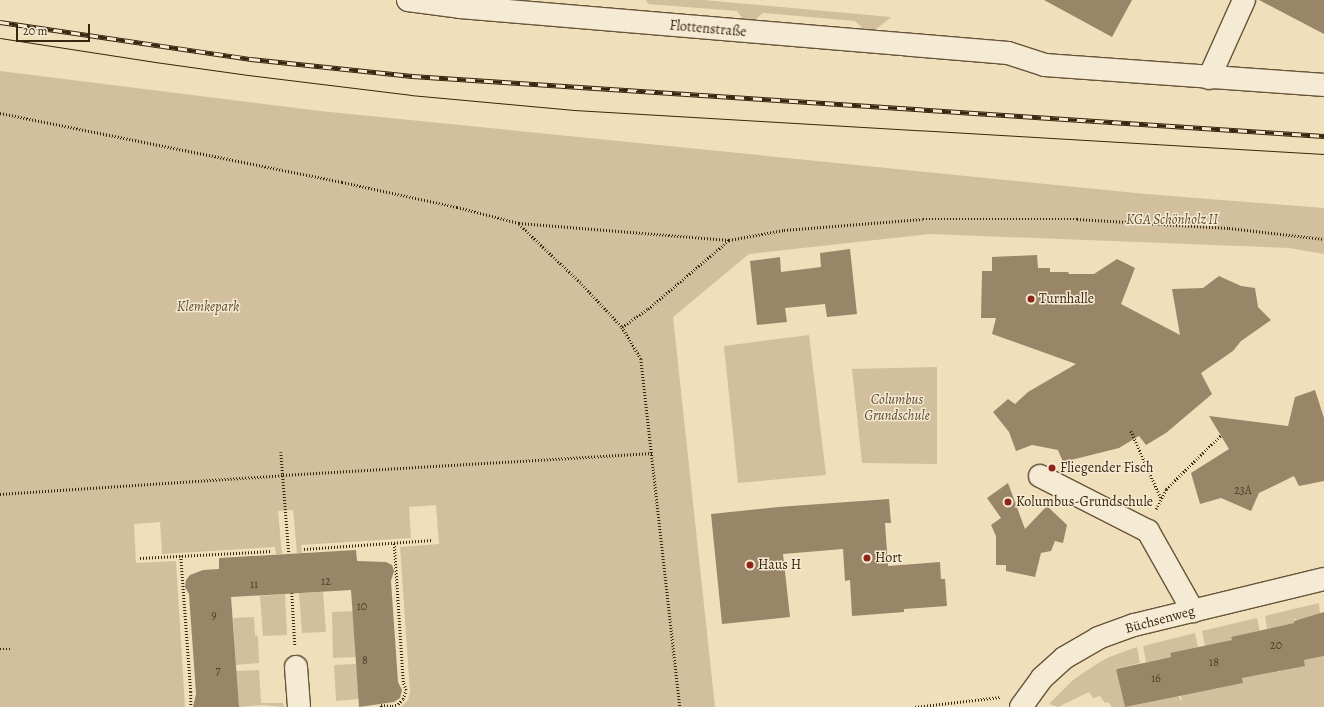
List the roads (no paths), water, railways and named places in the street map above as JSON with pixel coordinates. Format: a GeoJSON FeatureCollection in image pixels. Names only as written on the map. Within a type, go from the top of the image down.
{"type":"FeatureCollection","features":[{"type":"Feature","properties":{"kind":"street","name":"Flottenstraße"},"geometry":{"type":"LineString","coordinates":[[408,0],[460,7],[1008,53],[1045,65],[1209,78],[1324,85]]}},
{"type":"Feature","properties":{"kind":"street"},"geometry":{"type":"LineString","coordinates":[[1209,78],[1244,0]]}},
{"type":"Feature","properties":{"kind":"street"},"geometry":{"type":"LineString","coordinates":[[1040,476],[1148,531],[1193,611]]}},
{"type":"Feature","properties":{"kind":"street","name":"Büchsenweg"},"geometry":{"type":"LineString","coordinates":[[1014,702],[1064,658],[1098,638],[1134,625],[1324,579]]}},
{"type":"Feature","properties":{"kind":"street"},"geometry":{"type":"LineString","coordinates":[[296,667],[299,707]]}},
{"type":"Feature","properties":{"kind":"tram line"},"geometry":{"type":"LineString","coordinates":[[0,38],[248,75],[410,95],[574,110],[1324,154]]}},
{"type":"Feature","properties":{"kind":"railway"},"geometry":{"type":"LineString","coordinates":[[0,22],[251,59],[412,76],[1324,136]]}},
{"type":"Feature","properties":{"kind":"place","name":"Turnhalle"},"geometry":{"type":"Point","coordinates":[1031,299]}},
{"type":"Feature","properties":{"kind":"place","name":"Fliegender Fisch"},"geometry":{"type":"Point","coordinates":[1052,468]}},
{"type":"Feature","properties":{"kind":"place","name":"Kolumbus-Grundschule"},"geometry":{"type":"Point","coordinates":[1008,502]}},
{"type":"Feature","properties":{"kind":"place","name":"Hort"},"geometry":{"type":"Point","coordinates":[867,558]}},
{"type":"Feature","properties":{"kind":"place","name":"Haus H"},"geometry":{"type":"Point","coordinates":[750,565]}},
{"type":"Feature","properties":{"kind":"park label","name":"KGA Schönholz II"},"geometry":{"type":"Point","coordinates":[1172,220]}},
{"type":"Feature","properties":{"kind":"park label","name":"Klemkepark"},"geometry":{"type":"Point","coordinates":[208,307]}},
{"type":"Feature","properties":{"kind":"park label","name":"Columbus Grundschule"},"geometry":{"type":"Point","coordinates":[897,408]}}]}
